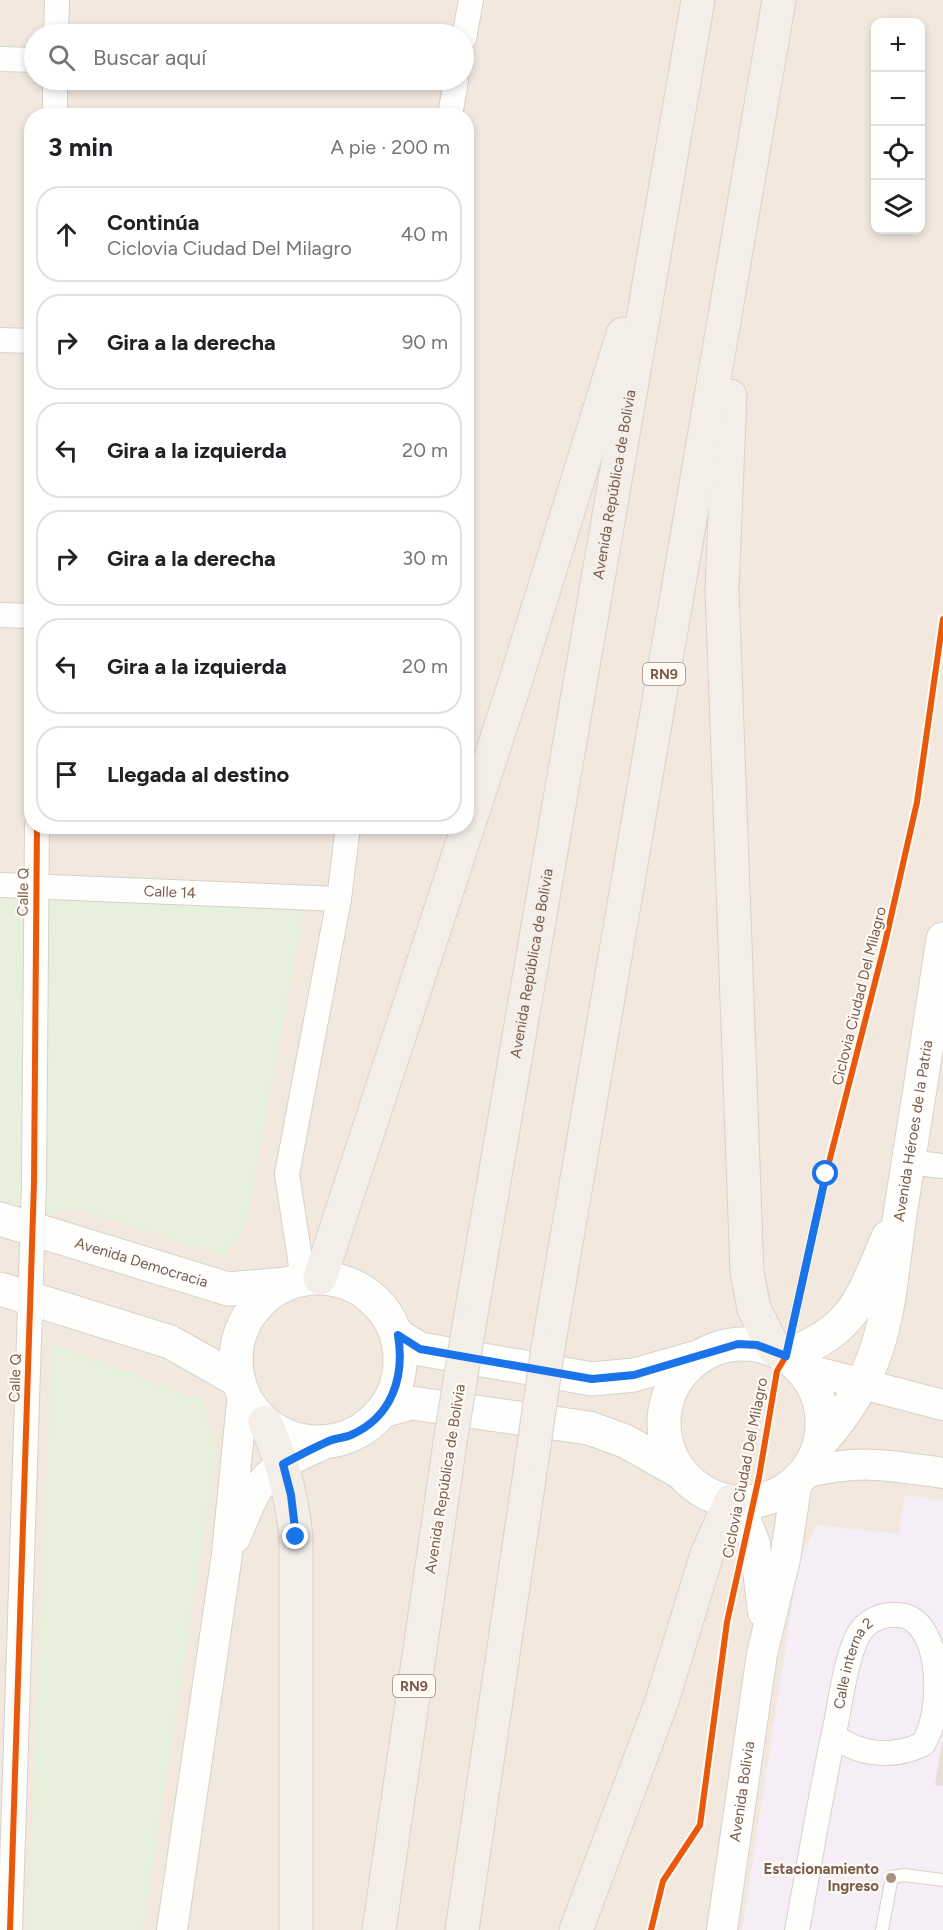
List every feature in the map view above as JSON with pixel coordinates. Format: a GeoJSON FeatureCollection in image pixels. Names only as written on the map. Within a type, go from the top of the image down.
{"type":"FeatureCollection","features":[{"type":"Feature","properties":{"kind":"main road","name":"Avenida República de Bolivia"},"geometry":{"type":"LineString","coordinates":[[379,1930],[469,1326],[698,0]]}},
{"type":"Feature","properties":{"kind":"main road","name":"RN9"},"geometry":{"type":"LineString","coordinates":[[462,1930],[548,1348],[779,0]]}},
{"type":"Feature","properties":{"kind":"main road"},"geometry":{"type":"LineString","coordinates":[[474,799],[509,701],[662,206]]}},
{"type":"Feature","properties":{"kind":"main road"},"geometry":{"type":"LineString","coordinates":[[701,1356],[686,1370],[665,1406],[663,1429],[668,1452],[680,1472],[694,1486],[712,1496],[735,1502],[777,1494],[800,1477],[820,1443],[823,1422],[820,1402],[813,1384],[787,1358],[754,1309],[747,1272],[722,589],[735,262]]}},
{"type":"Feature","properties":{"kind":"main road"},"geometry":{"type":"LineString","coordinates":[[303,1280],[462,834]]}},
{"type":"Feature","properties":{"kind":"main road","name":"Avenida Héroes de la Patria"},"geometry":{"type":"LineString","coordinates":[[820,1443],[838,1422],[862,1386],[880,1343],[892,1288],[901,1205],[943,939]]}},
{"type":"Feature","properties":{"kind":"main road"},"geometry":{"type":"LineString","coordinates":[[398,1335],[420,1349],[592,1379],[634,1375],[738,1344],[757,1345],[787,1358],[831,1334],[859,1304],[901,1205]]}},
{"type":"Feature","properties":{"kind":"main road","name":"Avenida Democracia"},"geometry":{"type":"LineString","coordinates":[[0,1219],[228,1289],[303,1280]]}},
{"type":"Feature","properties":{"kind":"main road"},"geometry":{"type":"LineString","coordinates":[[303,1280],[345,1282],[368,1294],[386,1312],[398,1335],[401,1355],[400,1375],[393,1394],[383,1411],[368,1425],[350,1435],[330,1441],[307,1441],[285,1435],[265,1422],[252,1408],[241,1387],[236,1358],[240,1335],[250,1314],[266,1296],[303,1280]]}},
{"type":"Feature","properties":{"kind":"main road"},"geometry":{"type":"LineString","coordinates":[[0,1289],[170,1342],[241,1387]]}},
{"type":"Feature","properties":{"kind":"main road"},"geometry":{"type":"LineString","coordinates":[[383,1411],[411,1403],[589,1428],[625,1441],[680,1472]]}},
{"type":"Feature","properties":{"kind":"main road"},"geometry":{"type":"LineString","coordinates":[[265,1422],[283,1464],[291,1495],[296,1537],[296,1930]]}},
{"type":"Feature","properties":{"kind":"main road"},"geometry":{"type":"LineString","coordinates":[[576,1930],[662,1701],[717,1526],[735,1502]]}},
{"type":"Feature","properties":{"kind":"street"},"geometry":{"type":"LineString","coordinates":[[56,24],[57,0]]}},
{"type":"Feature","properties":{"kind":"street"},"geometry":{"type":"LineString","coordinates":[[467,24],[471,0]]}},
{"type":"Feature","properties":{"kind":"street"},"geometry":{"type":"LineString","coordinates":[[0,59],[24,60]]}},
{"type":"Feature","properties":{"kind":"street"},"geometry":{"type":"LineString","coordinates":[[55,90],[55,108]]}},
{"type":"Feature","properties":{"kind":"street"},"geometry":{"type":"LineString","coordinates":[[451,108],[454,90]]}},
{"type":"Feature","properties":{"kind":"street"},"geometry":{"type":"LineString","coordinates":[[0,340],[24,340]]}},
{"type":"Feature","properties":{"kind":"street"},"geometry":{"type":"LineString","coordinates":[[0,615],[24,616]]}},
{"type":"Feature","properties":{"kind":"street","name":"Calle Q"},"geometry":{"type":"LineString","coordinates":[[10,1930],[6,1838],[10,1562],[30,1300],[37,834]]}},
{"type":"Feature","properties":{"kind":"street"},"geometry":{"type":"LineString","coordinates":[[303,1280],[287,1174],[339,898],[347,834]]}},
{"type":"Feature","properties":{"kind":"street","name":"Calle 14"},"geometry":{"type":"LineString","coordinates":[[0,885],[339,898]]}},
{"type":"Feature","properties":{"kind":"street"},"geometry":{"type":"LineString","coordinates":[[908,1162],[943,1166]]}},
{"type":"Feature","properties":{"kind":"street"},"geometry":{"type":"LineString","coordinates":[[787,1358],[862,1386],[943,1405]]}},
{"type":"Feature","properties":{"kind":"street"},"geometry":{"type":"LineString","coordinates":[[172,1930],[227,1554],[241,1387]]}},
{"type":"Feature","properties":{"kind":"street"},"geometry":{"type":"LineString","coordinates":[[227,1554],[257,1490],[269,1475],[283,1464],[330,1441]]}},
{"type":"Feature","properties":{"kind":"street"},"geometry":{"type":"LineString","coordinates":[[800,1477],[846,1464],[867,1462],[943,1473]]}},
{"type":"Feature","properties":{"kind":"street","name":"Avenida Bolivia"},"geometry":{"type":"LineString","coordinates":[[722,1930],[762,1654],[785,1559],[800,1477]]}},
{"type":"Feature","properties":{"kind":"street","name":"Avenida Bolivia"},"geometry":{"type":"LineString","coordinates":[[735,1502],[755,1544],[760,1567],[763,1607],[762,1654]]}},
{"type":"Feature","properties":{"kind":"street","name":"Calle interna 2"},"geometry":{"type":"LineString","coordinates":[[797,1930],[834,1735],[857,1636],[866,1625],[885,1616],[898,1614],[918,1620],[935,1645],[940,1670],[933,1724],[923,1744],[901,1752],[879,1753],[843,1744],[834,1735]]}},
{"type":"Feature","properties":{"kind":"lane"},"geometry":{"type":"LineString","coordinates":[[882,1930],[892,1877],[904,1875],[943,1880]]}},
{"type":"Feature","properties":{"kind":"shaded area"},"geometry":{"type":"Polygon","coordinates":[[[0,0],[943,0],[943,1930],[0,1930],[0,0]]]}},
{"type":"Feature","properties":{"kind":"shaded area"},"geometry":{"type":"Polygon","coordinates":[[[905,1495],[943,1501],[943,1930],[742,1930],[799,1559],[817,1525],[899,1534],[905,1495]]]}},
{"type":"Feature","properties":{"kind":"green space"},"geometry":{"type":"Polygon","coordinates":[[[0,899],[305,906],[246,1225],[225,1256],[77,1208],[0,1225],[0,899]]]}},
{"type":"Feature","properties":{"kind":"green space"},"geometry":{"type":"Polygon","coordinates":[[[52,1344],[203,1401],[217,1450],[143,1930],[27,1930],[52,1344]]]}},
{"type":"Feature","properties":{"kind":"building"},"geometry":{"type":"Polygon","coordinates":[[[943,1742],[943,1786],[935,1785],[943,1742]]]}},
{"type":"Feature","properties":{"kind":"cycle path","name":"Ciclovia Ciudad Del Milagro"},"geometry":{"type":"LineString","coordinates":[[651,1930],[663,1881],[700,1825],[727,1622],[759,1477],[777,1371],[786,1356],[826,1174],[885,943],[917,802],[943,619]]}},
{"type":"Feature","properties":{"kind":"cycle path"},"geometry":{"type":"LineString","coordinates":[[10,1930],[34,1183],[37,834]]}},
{"type":"Feature","properties":{"kind":"place","name":"Estacionamiento Ingreso"},"geometry":{"type":"Point","coordinates":[891,1878]}},
{"type":"Feature","properties":{"kind":"route"},"geometry":{"type":"LineString","coordinates":[[296,1537],[291,1495],[283,1464],[330,1441],[350,1435],[368,1425],[383,1411],[400,1375],[401,1355],[398,1335],[420,1349],[592,1379],[634,1375],[738,1344],[757,1345],[786,1356],[826,1174]]}}]}
